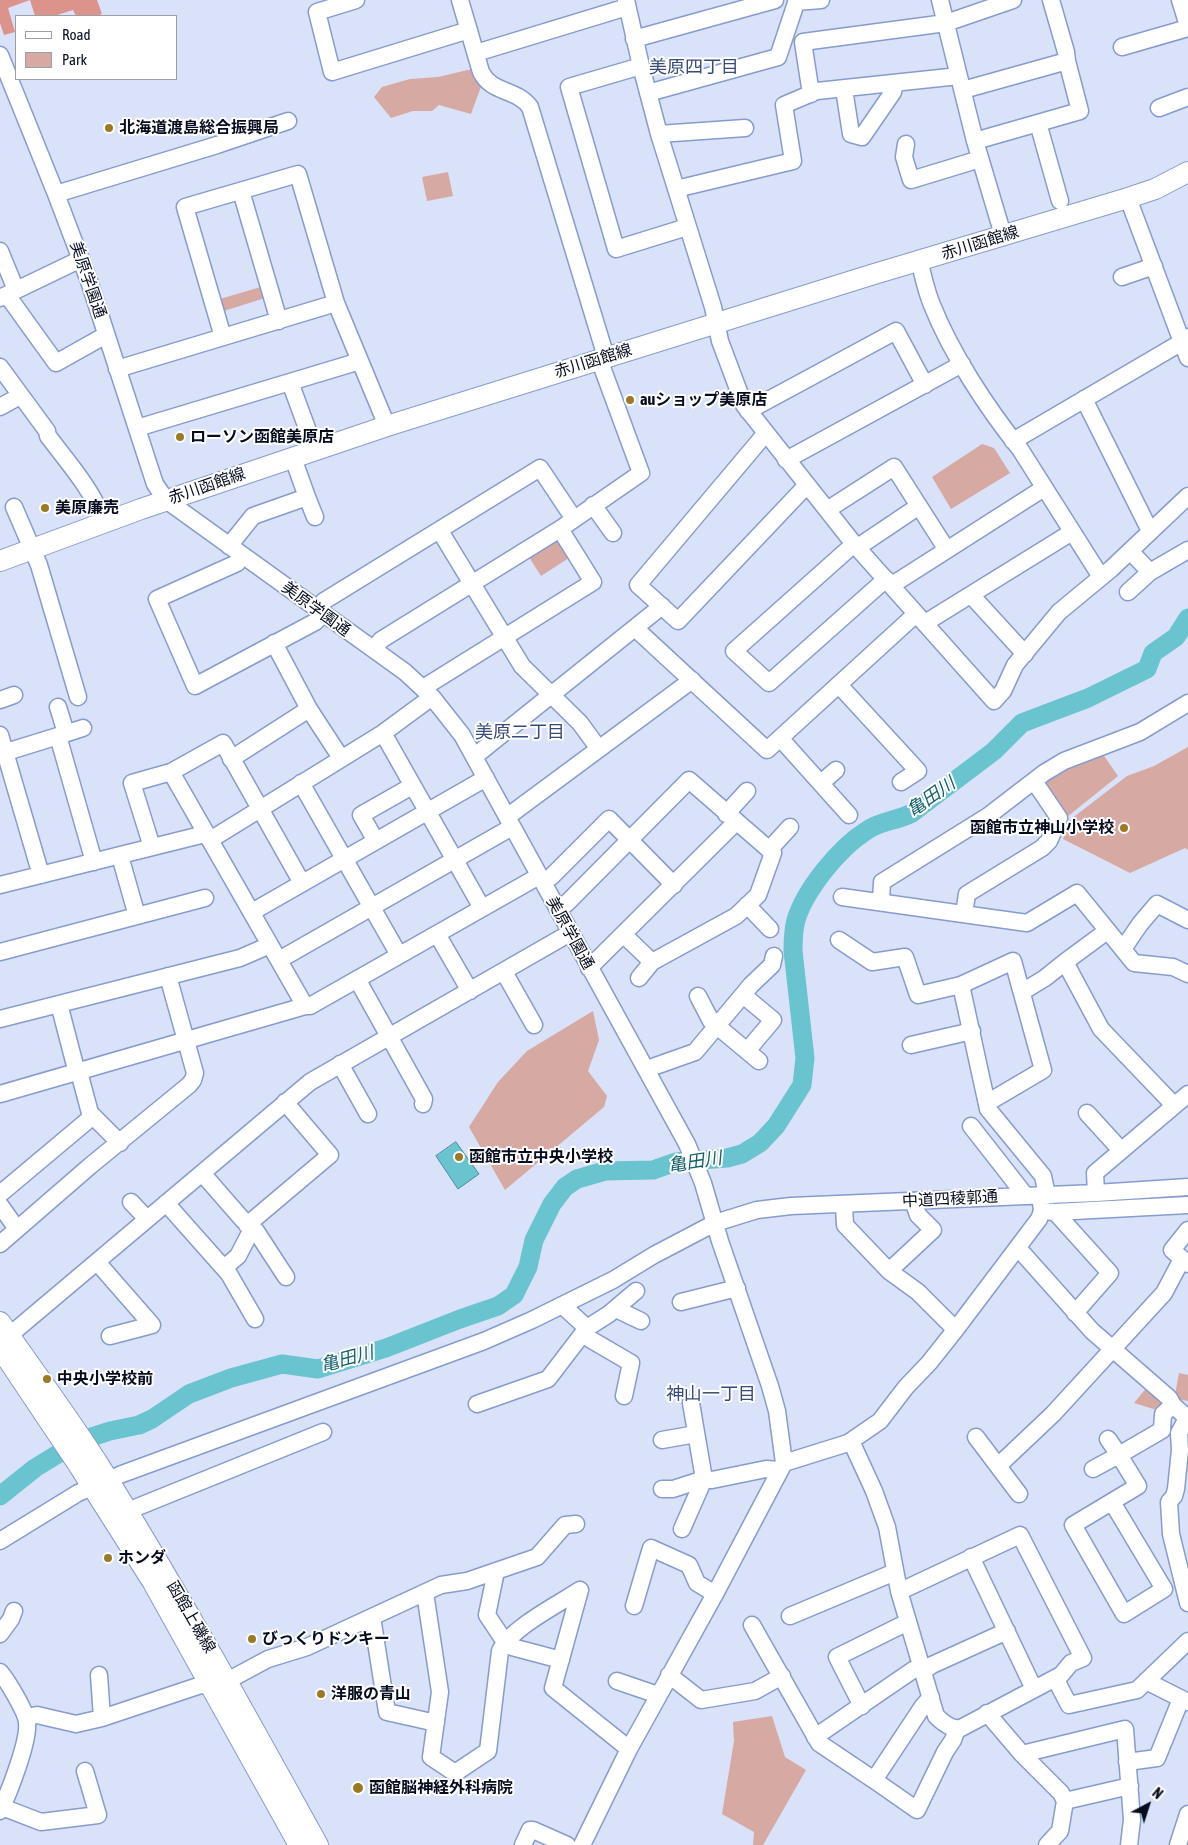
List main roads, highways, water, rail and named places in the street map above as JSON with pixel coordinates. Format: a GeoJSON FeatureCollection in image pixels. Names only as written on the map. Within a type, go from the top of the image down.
{"type":"FeatureCollection","features":[{"type":"Feature","properties":{"kind":"main road","name":"赤川函館線"},"geometry":{"type":"LineString","coordinates":[[0,561],[166,500],[387,426],[920,260],[1128,198],[1156,189],[1188,172]]}},
{"type":"Feature","properties":{"kind":"main road","name":"函館上磯線"},"geometry":{"type":"LineString","coordinates":[[2,1336],[100,1483],[152,1581],[219,1683],[318,1845]]}},
{"type":"Feature","properties":{"kind":"main road","name":"函館上磯線"},"geometry":{"type":"LineString","coordinates":[[100,1483],[128,1513],[164,1572],[299,1845]]}},
{"type":"Feature","properties":{"kind":"waterway","name":"亀田川"},"geometry":{"type":"LineString","coordinates":[[0,1496],[35,1468],[79,1441],[110,1431],[139,1425],[152,1419],[189,1394],[231,1378],[282,1364],[318,1369],[386,1348],[498,1306],[514,1295],[528,1267],[534,1240],[552,1204],[565,1187],[577,1179],[605,1171],[653,1170],[676,1162],[727,1158],[742,1154],[760,1143],[776,1126],[802,1085],[805,1058],[793,951],[794,932],[800,908],[824,871],[856,838],[877,825],[912,813],[994,751],[1022,723],[1088,698],[1147,669],[1153,653],[1176,637],[1188,618]]}},
{"type":"Feature","properties":{"kind":"place","name":"北海道渡島総合振興局"},"geometry":{"type":"Point","coordinates":[109,128]}},
{"type":"Feature","properties":{"kind":"place","name":"auショップ美原店"},"geometry":{"type":"Point","coordinates":[630,400]}},
{"type":"Feature","properties":{"kind":"place","name":"ローソン函館美原店"},"geometry":{"type":"Point","coordinates":[180,437]}},
{"type":"Feature","properties":{"kind":"place","name":"美原廉売"},"geometry":{"type":"Point","coordinates":[45,508]}},
{"type":"Feature","properties":{"kind":"place","name":"函館市立神山小学校"},"geometry":{"type":"Point","coordinates":[1124,828]}},
{"type":"Feature","properties":{"kind":"place","name":"函館市立中央小学校"},"geometry":{"type":"Point","coordinates":[459,1157]}},
{"type":"Feature","properties":{"kind":"place","name":"中央小学校前"},"geometry":{"type":"Point","coordinates":[47,1379]}},
{"type":"Feature","properties":{"kind":"place","name":"ホンダ"},"geometry":{"type":"Point","coordinates":[108,1558]}},
{"type":"Feature","properties":{"kind":"place","name":"びっくりドンキー"},"geometry":{"type":"Point","coordinates":[252,1639]}},
{"type":"Feature","properties":{"kind":"place","name":"洋服の青山"},"geometry":{"type":"Point","coordinates":[321,1694]}},
{"type":"Feature","properties":{"kind":"place","name":"函館脳神経外科病院"},"geometry":{"type":"Point","coordinates":[358,1788]}},
{"type":"Feature","properties":{"kind":"district","name":"美原四丁目"},"geometry":{"type":"Point","coordinates":[694,67]}},
{"type":"Feature","properties":{"kind":"district","name":"美原二丁目"},"geometry":{"type":"Point","coordinates":[520,732]}},
{"type":"Feature","properties":{"kind":"district","name":"神山一丁目"},"geometry":{"type":"Point","coordinates":[711,1394]}}]}
